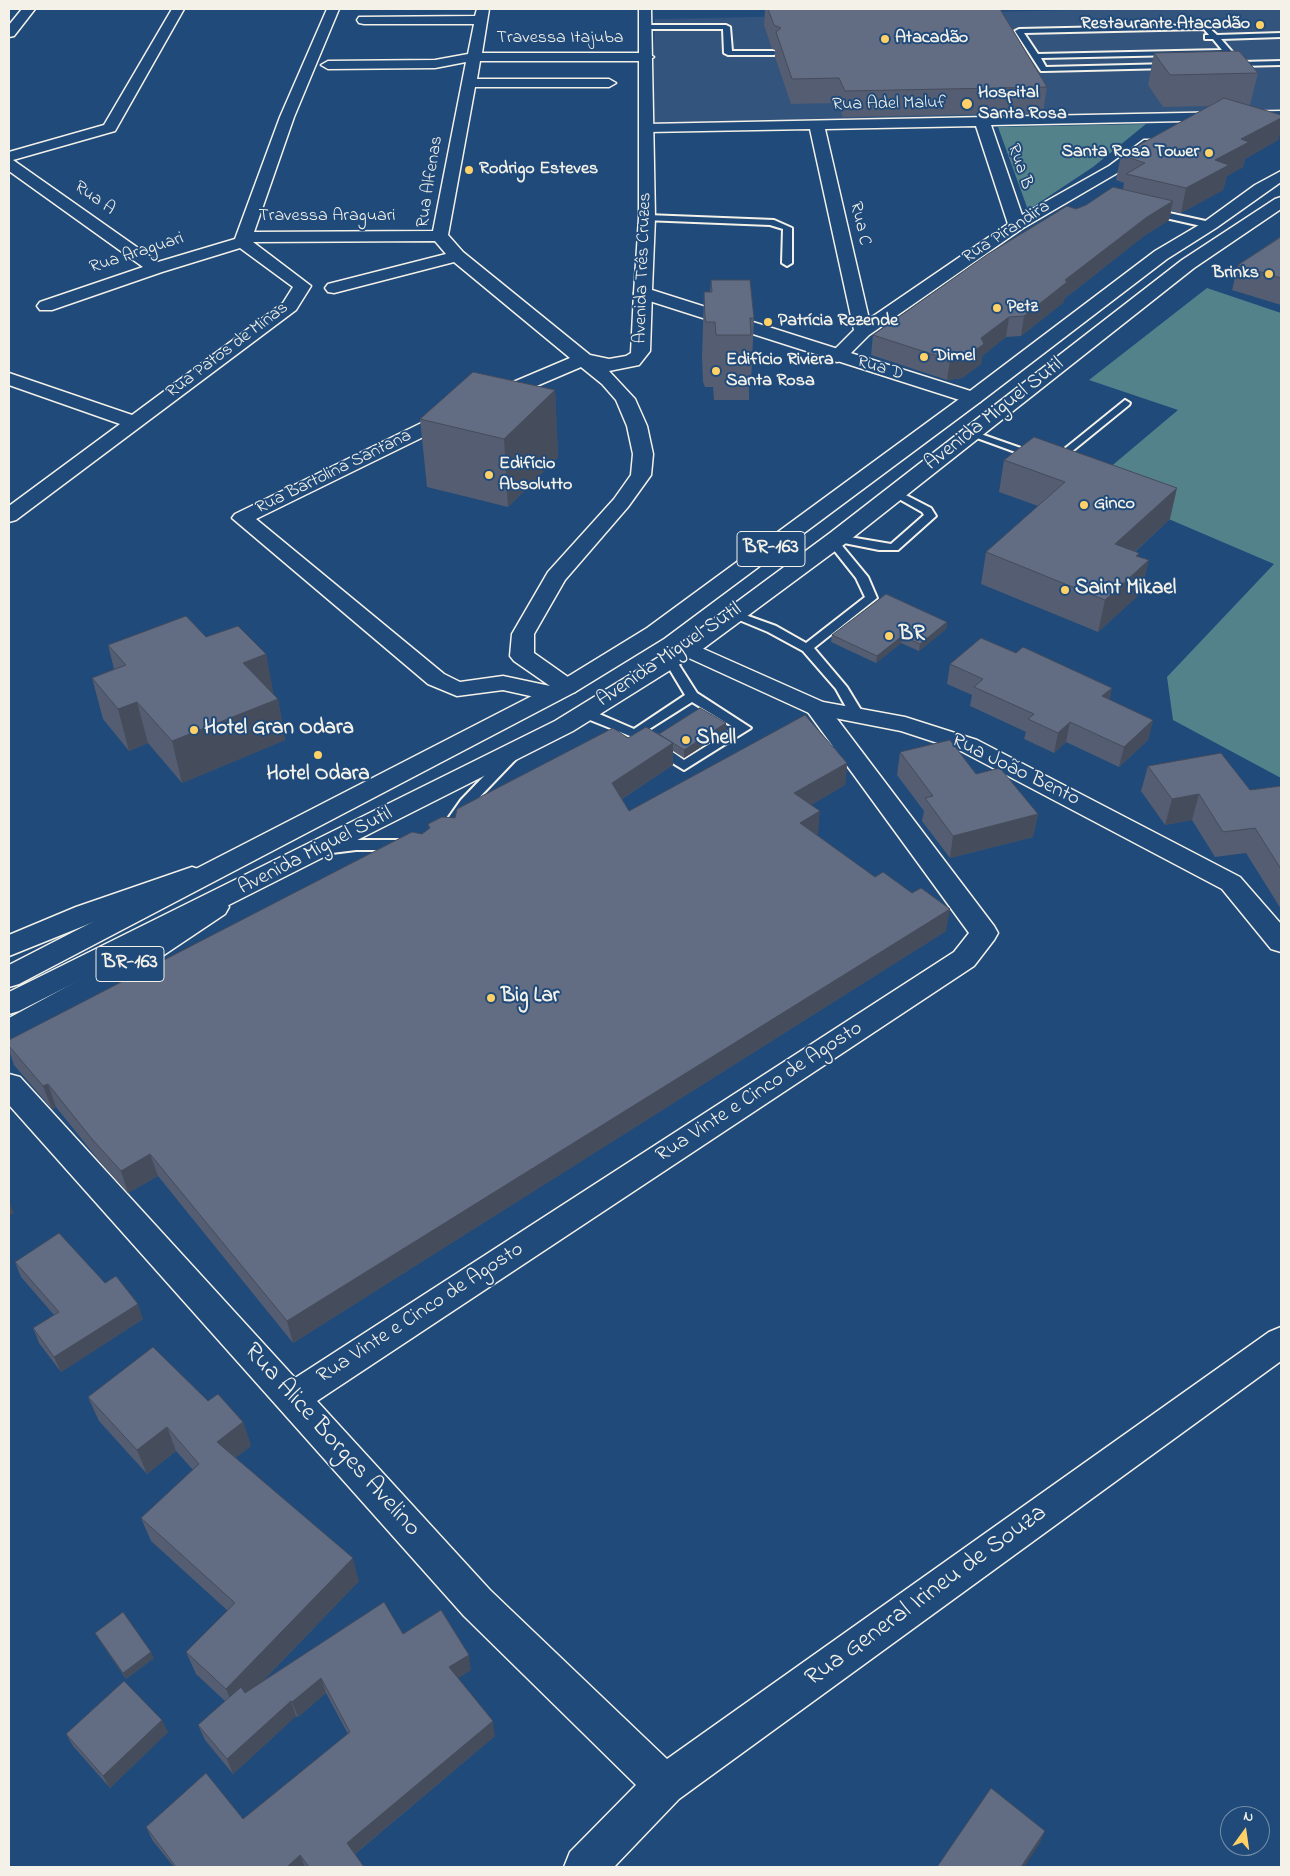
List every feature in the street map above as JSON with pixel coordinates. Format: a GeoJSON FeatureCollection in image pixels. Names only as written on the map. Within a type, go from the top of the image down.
{"type":"FeatureCollection","features":[{"type":"Feature","properties":{"kind":"main road"},"geometry":{"type":"LineString","coordinates":[[11,28],[29,9]]}},
{"type":"Feature","properties":{"kind":"main road"},"geometry":{"type":"LineString","coordinates":[[9,158],[110,128],[178,9]]}},
{"type":"Feature","properties":{"kind":"main road"},"geometry":{"type":"LineString","coordinates":[[244,239],[287,117],[333,9]]}},
{"type":"Feature","properties":{"kind":"main road","name":"Avenida Três Cruzes"},"geometry":{"type":"LineString","coordinates":[[583,359],[609,365],[632,361],[641,351],[647,218],[647,58],[645,9]]}},
{"type":"Feature","properties":{"kind":"main road"},"geometry":{"type":"LineString","coordinates":[[364,20],[482,14]]}},
{"type":"Feature","properties":{"kind":"main road","name":"Rua Alfenas"},"geometry":{"type":"LineString","coordinates":[[482,14],[440,236],[457,256],[583,359]]}},
{"type":"Feature","properties":{"kind":"main road","name":"Travessa Itajuba"},"geometry":{"type":"LineString","coordinates":[[328,65],[435,64],[473,57],[647,58]]}},
{"type":"Feature","properties":{"kind":"main road"},"geometry":{"type":"LineString","coordinates":[[469,83],[609,84]]}},
{"type":"Feature","properties":{"kind":"main road","name":"Rua Adel Maluf"},"geometry":{"type":"LineString","coordinates":[[647,128],[1182,118],[1259,120],[1281,115]]}},
{"type":"Feature","properties":{"kind":"main road","name":"Rua Pirandira"},"geometry":{"type":"LineString","coordinates":[[837,356],[863,331],[1040,210],[1114,168],[1182,118]]}},
{"type":"Feature","properties":{"kind":"main road","name":"Rua B"},"geometry":{"type":"LineString","coordinates":[[982,122],[1018,225]]}},
{"type":"Feature","properties":{"kind":"main road","name":"Rua C"},"geometry":{"type":"LineString","coordinates":[[817,125],[863,331]]}},
{"type":"Feature","properties":{"kind":"main road","name":"Rua A"},"geometry":{"type":"LineString","coordinates":[[9,164],[156,268]]}},
{"type":"Feature","properties":{"kind":"main road","name":"Avenida Miguel Sutil"},"geometry":{"type":"LineString","coordinates":[[9,946],[86,914],[224,865],[560,691],[655,633],[973,398],[1161,255],[1210,225],[1281,176]]}},
{"type":"Feature","properties":{"kind":"main road","name":"Avenida Miguel Sutil"},"geometry":{"type":"LineString","coordinates":[[9,1031],[124,968],[245,886],[519,749],[585,713],[679,654],[836,540],[1188,264],[1281,202]]}},
{"type":"Feature","properties":{"kind":"main road","name":"Travessa Araguari"},"geometry":{"type":"LineString","coordinates":[[244,239],[440,236]]}},
{"type":"Feature","properties":{"kind":"main road","name":"Rua Araguari"},"geometry":{"type":"LineString","coordinates":[[46,306],[244,239]]}},
{"type":"Feature","properties":{"kind":"main road","name":"Rua Patos de Minas"},"geometry":{"type":"LineString","coordinates":[[9,516],[290,306],[302,286],[244,239]]}},
{"type":"Feature","properties":{"kind":"main road"},"geometry":{"type":"LineString","coordinates":[[334,288],[457,256]]}},
{"type":"Feature","properties":{"kind":"main road","name":"Rua D"},"geometry":{"type":"LineString","coordinates":[[643,293],[973,398]]}},
{"type":"Feature","properties":{"kind":"main road"},"geometry":{"type":"LineString","coordinates":[[503,683],[522,656],[523,634],[556,577],[621,503],[640,475],[644,454],[637,426],[625,399],[610,380],[583,359]]}},
{"type":"Feature","properties":{"kind":"main road","name":"Rua Bartolina Santana"},"geometry":{"type":"LineString","coordinates":[[560,691],[503,683],[492,686],[457,689],[436,679],[242,518],[454,415],[583,359]]}},
{"type":"Feature","properties":{"kind":"main road"},"geometry":{"type":"LineString","coordinates":[[9,379],[134,422]]}},
{"type":"Feature","properties":{"kind":"main road","name":"Rua João Bento"},"geometry":{"type":"LineString","coordinates":[[679,654],[817,708],[905,724],[968,745],[1144,835],[1231,883],[1281,942]]}},
{"type":"Feature","properties":{"kind":"main road"},"geometry":{"type":"LineString","coordinates":[[522,656],[560,691]]}},
{"type":"Feature","properties":{"kind":"main road","name":"Rua Vinte e Cinco de Agosto"},"geometry":{"type":"LineString","coordinates":[[293,1398],[964,959],[984,933],[817,708]]}},
{"type":"Feature","properties":{"kind":"main road","name":"BR-163"},"geometry":{"type":"LineString","coordinates":[[9,977],[224,865]]}},
{"type":"Feature","properties":{"kind":"main road","name":"BR-163"},"geometry":{"type":"LineString","coordinates":[[9,1004],[245,886]]}},
{"type":"Feature","properties":{"kind":"main road","name":"Rua Alice Borges Avelino"},"geometry":{"type":"LineString","coordinates":[[9,1084],[477,1603],[665,1786]]}},
{"type":"Feature","properties":{"kind":"main road","name":"Rua General Irineu de Souza"},"geometry":{"type":"LineString","coordinates":[[585,1867],[665,1786],[1281,1342]]}},
{"type":"Feature","properties":{"kind":"lane"},"geometry":{"type":"LineString","coordinates":[[1181,65],[1044,69],[1019,31],[1206,26],[1239,64]]}},
{"type":"Feature","properties":{"kind":"lane"},"geometry":{"type":"LineString","coordinates":[[646,27],[726,27],[728,52],[774,53]]}},
{"type":"Feature","properties":{"kind":"lane"},"geometry":{"type":"LineString","coordinates":[[1195,37],[1281,35]]}},
{"type":"Feature","properties":{"kind":"lane"},"geometry":{"type":"LineString","coordinates":[[1026,41],[1036,41]]}},
{"type":"Feature","properties":{"kind":"lane"},"geometry":{"type":"LineString","coordinates":[[1036,56],[1228,52]]}},
{"type":"Feature","properties":{"kind":"lane"},"geometry":{"type":"LineString","coordinates":[[1229,64],[1281,63]]}},
{"type":"Feature","properties":{"kind":"lane"},"geometry":{"type":"LineString","coordinates":[[1139,209],[1210,225]]}},
{"type":"Feature","properties":{"kind":"lane"},"geometry":{"type":"LineString","coordinates":[[1040,210],[1058,215]]}},
{"type":"Feature","properties":{"kind":"lane"},"geometry":{"type":"LineString","coordinates":[[647,218],[771,222],[788,228],[787,263]]}},
{"type":"Feature","properties":{"kind":"lane"},"geometry":{"type":"LineString","coordinates":[[971,434],[1054,463],[1125,403]]}},
{"type":"Feature","properties":{"kind":"lane"},"geometry":{"type":"LineString","coordinates":[[836,540],[878,548],[894,548],[930,516],[927,510],[896,493]]}},
{"type":"Feature","properties":{"kind":"lane"},"geometry":{"type":"LineString","coordinates":[[807,648],[870,598],[862,577],[836,540]]}},
{"type":"Feature","properties":{"kind":"lane"},"geometry":{"type":"LineString","coordinates":[[733,615],[772,629],[807,648],[841,686],[858,715]]}},
{"type":"Feature","properties":{"kind":"lane"},"geometry":{"type":"LineString","coordinates":[[585,713],[635,734],[684,766],[744,728],[692,696],[679,654]]}},
{"type":"Feature","properties":{"kind":"lane"},"geometry":{"type":"LineString","coordinates":[[635,734],[692,696]]}},
{"type":"Feature","properties":{"kind":"lane"},"geometry":{"type":"LineString","coordinates":[[451,836],[453,821],[466,803],[519,749]]}},
{"type":"Feature","properties":{"kind":"lane"},"geometry":{"type":"LineString","coordinates":[[318,850],[356,845],[404,844],[417,848]]}},
{"type":"Feature","properties":{"kind":"shaded area"},"geometry":{"type":"Polygon","coordinates":[[[1126,9],[1281,9],[1281,112],[652,124],[655,19],[1126,9]]]}},
{"type":"Feature","properties":{"kind":"green space"},"geometry":{"type":"Polygon","coordinates":[[[1146,124],[1093,167],[1028,210],[998,127],[1146,124]]]}},
{"type":"Feature","properties":{"kind":"green space"},"geometry":{"type":"Polygon","coordinates":[[[1207,288],[1281,313],[1281,778],[1173,720],[1167,677],[1274,564],[1089,485],[1178,410],[1089,380],[1207,288]]]}},
{"type":"Feature","properties":{"kind":"building","name":"Atacadão"},"geometry":{"type":"Polygon","coordinates":[[[768,9],[1000,9],[1047,87],[845,91],[839,78],[792,79],[776,32],[781,28],[774,25],[768,9]]]}},
{"type":"Feature","properties":{"kind":"building"},"geometry":{"type":"Polygon","coordinates":[[[1239,51],[1258,73],[1170,75],[1154,53],[1239,51]]]}},
{"type":"Feature","properties":{"kind":"building"},"geometry":{"type":"Polygon","coordinates":[[[1224,98],[1281,115],[1281,118],[1241,139],[1249,142],[1215,160],[1229,165],[1186,188],[1126,174],[1145,163],[1121,155],[1224,98]]]}},
{"type":"Feature","properties":{"kind":"building"},"geometry":{"type":"Polygon","coordinates":[[[1113,187],[1173,201],[1147,217],[1065,280],[1067,282],[1024,316],[1009,317],[981,338],[984,344],[964,358],[950,360],[873,335],[988,254],[1067,206],[1076,209],[1086,205],[1113,187]]]}},
{"type":"Feature","properties":{"kind":"building"},"geometry":{"type":"Polygon","coordinates":[[[1281,237],[1281,278],[1238,265],[1281,237]]]}},
{"type":"Feature","properties":{"kind":"building"},"geometry":{"type":"Polygon","coordinates":[[[711,280],[750,280],[754,318],[750,318],[751,335],[716,335],[715,322],[706,322],[704,292],[712,292],[711,280]]]}},
{"type":"Feature","properties":{"kind":"building"},"geometry":{"type":"Polygon","coordinates":[[[473,372],[555,390],[504,439],[420,419],[473,372]]]}},
{"type":"Feature","properties":{"kind":"building"},"geometry":{"type":"Polygon","coordinates":[[[1034,437],[1177,488],[1115,544],[1139,553],[1136,556],[1149,560],[1105,600],[986,552],[1065,482],[1004,460],[1034,437]]]}},
{"type":"Feature","properties":{"kind":"building","name":"BR"},"geometry":{"type":"Polygon","coordinates":[[[886,594],[947,622],[920,644],[902,636],[877,656],[832,635],[886,594]]]}},
{"type":"Feature","properties":{"kind":"building"},"geometry":{"type":"Polygon","coordinates":[[[186,616],[206,637],[238,626],[266,654],[243,663],[278,699],[172,741],[137,702],[118,709],[92,678],[126,665],[108,645],[186,616]]]}},
{"type":"Feature","properties":{"kind":"building"},"geometry":{"type":"Polygon","coordinates":[[[981,638],[1016,653],[1023,647],[1112,688],[1102,696],[1153,720],[1124,747],[1070,722],[1058,733],[1028,719],[1034,714],[974,687],[983,679],[950,664],[981,638]]]}},
{"type":"Feature","properties":{"kind":"building"},"geometry":{"type":"Polygon","coordinates":[[[700,708],[726,723],[684,750],[659,734],[700,708]]]}},
{"type":"Feature","properties":{"kind":"building","name":"Big Lar"},"geometry":{"type":"Polygon","coordinates":[[[805,715],[847,763],[794,793],[820,811],[800,823],[875,877],[883,872],[912,893],[921,888],[950,909],[287,1321],[150,1154],[121,1171],[92,1139],[48,1084],[43,1086],[9,1046],[9,1040],[412,832],[422,834],[430,828],[428,824],[442,817],[455,818],[457,809],[613,728],[628,738],[646,727],[673,743],[612,783],[629,811],[805,715]]]}},
{"type":"Feature","properties":{"kind":"building"},"geometry":{"type":"Polygon","coordinates":[[[950,740],[976,774],[1000,768],[1038,814],[953,836],[925,798],[933,796],[900,752],[950,740]]]}},
{"type":"Feature","properties":{"kind":"building"},"geometry":{"type":"Polygon","coordinates":[[[1221,753],[1250,790],[1281,786],[1281,869],[1255,828],[1223,832],[1199,794],[1172,799],[1148,766],[1221,753]]]}},
{"type":"Feature","properties":{"kind":"building"},"geometry":{"type":"Polygon","coordinates":[[[59,1233],[105,1283],[116,1276],[138,1304],[54,1357],[33,1328],[59,1312],[15,1262],[59,1233]]]}},
{"type":"Feature","properties":{"kind":"building"},"geometry":{"type":"Polygon","coordinates":[[[153,1347],[208,1401],[218,1394],[243,1422],[217,1442],[353,1558],[226,1689],[186,1652],[235,1603],[141,1518],[199,1464],[167,1427],[137,1450],[88,1397],[153,1347]]]}},
{"type":"Feature","properties":{"kind":"building"},"geometry":{"type":"Polygon","coordinates":[[[384,1602],[403,1634],[441,1610],[469,1655],[449,1667],[493,1721],[347,1843],[364,1867],[309,1867],[300,1855],[287,1867],[176,1867],[146,1827],[206,1773],[243,1819],[350,1732],[321,1678],[291,1701],[227,1759],[198,1725],[241,1687],[245,1693],[384,1602]]]}},
{"type":"Feature","properties":{"kind":"building"},"geometry":{"type":"Polygon","coordinates":[[[123,1612],[151,1652],[123,1673],[95,1633],[123,1612]]]}},
{"type":"Feature","properties":{"kind":"building"},"geometry":{"type":"Polygon","coordinates":[[[124,1681],[162,1720],[103,1776],[66,1734],[124,1681]]]}},
{"type":"Feature","properties":{"kind":"building"},"geometry":{"type":"Polygon","coordinates":[[[991,1788],[1045,1831],[1021,1867],[937,1867],[991,1788]]]}},
{"type":"Feature","properties":{"kind":"place","name":"Restaurante Atacadão"},"geometry":{"type":"Point","coordinates":[1260,25]}},
{"type":"Feature","properties":{"kind":"place","name":"Atacadão"},"geometry":{"type":"Point","coordinates":[885,39]}},
{"type":"Feature","properties":{"kind":"place","name":"Hospital Santa Rosa"},"geometry":{"type":"Point","coordinates":[967,104]}},
{"type":"Feature","properties":{"kind":"place","name":"Santa Rosa Tower"},"geometry":{"type":"Point","coordinates":[1209,153]}},
{"type":"Feature","properties":{"kind":"place","name":"Rodrigo Esteves"},"geometry":{"type":"Point","coordinates":[469,170]}},
{"type":"Feature","properties":{"kind":"place","name":"Brinks"},"geometry":{"type":"Point","coordinates":[1269,274]}},
{"type":"Feature","properties":{"kind":"place","name":"Petz"},"geometry":{"type":"Point","coordinates":[997,308]}},
{"type":"Feature","properties":{"kind":"place","name":"Patrícia Rezende"},"geometry":{"type":"Point","coordinates":[768,322]}},
{"type":"Feature","properties":{"kind":"place","name":"Dimel"},"geometry":{"type":"Point","coordinates":[924,357]}},
{"type":"Feature","properties":{"kind":"place","name":"Edifício Riviera Santa Rosa"},"geometry":{"type":"Point","coordinates":[716,371]}},
{"type":"Feature","properties":{"kind":"place","name":"Edifício Absolutto"},"geometry":{"type":"Point","coordinates":[489,475]}},
{"type":"Feature","properties":{"kind":"place","name":"Ginco"},"geometry":{"type":"Point","coordinates":[1084,505]}},
{"type":"Feature","properties":{"kind":"place","name":"Saint Mikael"},"geometry":{"type":"Point","coordinates":[1065,590]}},
{"type":"Feature","properties":{"kind":"place","name":"BR"},"geometry":{"type":"Point","coordinates":[889,636]}},
{"type":"Feature","properties":{"kind":"place","name":"Hotel Gran Odara"},"geometry":{"type":"Point","coordinates":[194,730]}},
{"type":"Feature","properties":{"kind":"place","name":"Shell"},"geometry":{"type":"Point","coordinates":[686,740]}},
{"type":"Feature","properties":{"kind":"place","name":"Hotel Odara"},"geometry":{"type":"Point","coordinates":[318,755]}},
{"type":"Feature","properties":{"kind":"place","name":"Big Lar"},"geometry":{"type":"Point","coordinates":[491,998]}}]}
